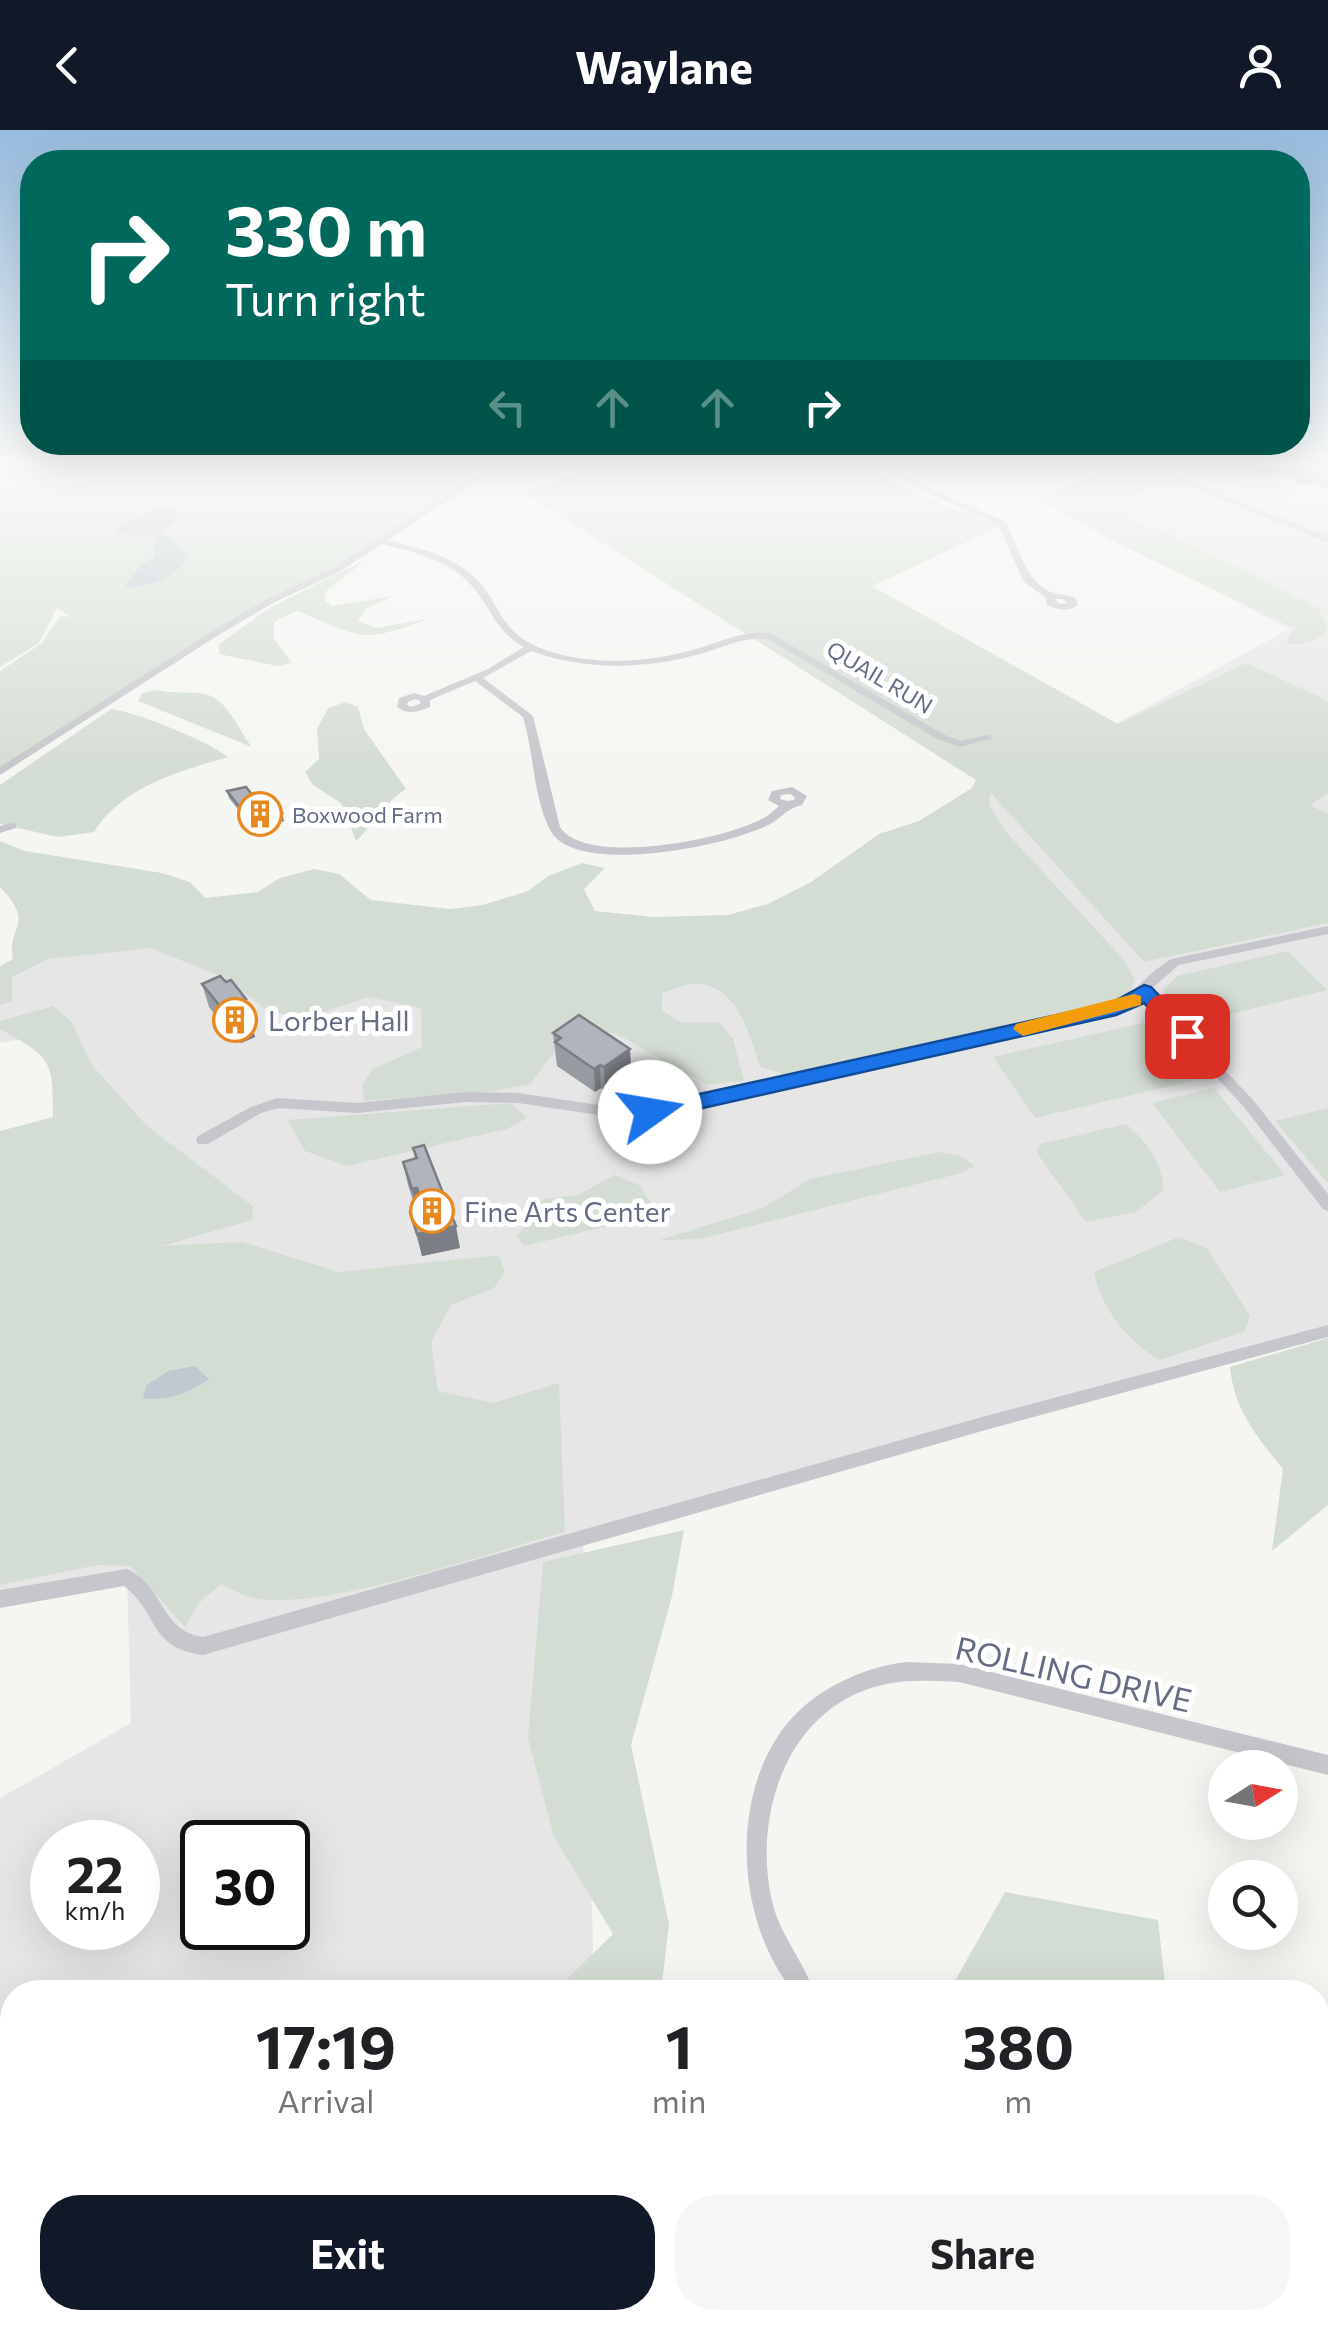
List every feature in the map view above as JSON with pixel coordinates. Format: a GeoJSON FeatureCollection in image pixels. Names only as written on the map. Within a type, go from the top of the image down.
{"type":"FeatureCollection","features":[{"type":"Feature","properties":{"kind":"street"},"geometry":{"type":"LineString","coordinates":[[0,772],[214,634],[341,567]]}},
{"type":"Feature","properties":{"kind":"street","name":"QUAIL RUN"},"geometry":{"type":"LineString","coordinates":[[454,567],[478,587],[497,623],[531,647],[594,660],[627,661],[697,652],[754,633],[770,636],[940,737],[960,744],[988,738]]}},
{"type":"Feature","properties":{"kind":"street"},"geometry":{"type":"LineString","coordinates":[[1022,567],[1029,582],[1052,597]]}},
{"type":"Feature","properties":{"kind":"street"},"geometry":{"type":"LineString","coordinates":[[425,699],[531,647]]}},
{"type":"Feature","properties":{"kind":"street"},"geometry":{"type":"LineString","coordinates":[[476,677],[528,716],[553,826],[576,846],[614,853],[703,841],[773,817],[786,805]]}},
{"type":"Feature","properties":{"kind":"street"},"geometry":{"type":"LineString","coordinates":[[204,1140],[256,1110],[277,1103],[357,1108],[466,1097],[547,1100],[626,1114],[650,1112],[1116,1008],[1136,1000],[1162,969],[1175,962],[1328,930]]}},
{"type":"Feature","properties":{"kind":"street"},"geometry":{"type":"LineString","coordinates":[[1144,991],[1248,1103],[1328,1205]]}},
{"type":"Feature","properties":{"kind":"street"},"geometry":{"type":"LineString","coordinates":[[0,1599],[127,1577],[138,1583],[172,1638],[187,1646],[203,1646],[963,1429],[1328,1332]]}},
{"type":"Feature","properties":{"kind":"street","name":"ROLLING DRIVE"},"geometry":{"type":"LineString","coordinates":[[797,1980],[768,1927],[756,1877],[756,1826],[768,1775],[785,1743],[813,1712],[842,1690],[874,1677],[914,1669],[959,1673],[1328,1765]]}},
{"type":"Feature","properties":{"kind":"shaded area"},"geometry":{"type":"Polygon","coordinates":[[[0,567],[341,567],[270,601],[0,772],[0,671],[42,643],[60,616],[70,617],[57,608],[39,643],[0,667],[0,567]]]}},
{"type":"Feature","properties":{"kind":"shaded area"},"geometry":{"type":"Polygon","coordinates":[[[140,567],[180,567],[162,580],[125,587],[140,567]]]}},
{"type":"Feature","properties":{"kind":"shaded area"},"geometry":{"type":"Polygon","coordinates":[[[357,567],[325,592],[325,601],[332,606],[394,596],[367,608],[358,621],[376,628],[428,619],[373,635],[349,632],[297,611],[274,622],[274,639],[292,663],[277,666],[219,654],[219,644],[271,607],[357,567]]]}},
{"type":"Feature","properties":{"kind":"shaded area"},"geometry":{"type":"Polygon","coordinates":[[[640,567],[914,567],[872,586],[1118,724],[1246,663],[1328,701],[1328,793],[1310,805],[1328,814],[1328,923],[1144,962],[990,792],[989,805],[1006,832],[1123,959],[1135,980],[1131,991],[1109,1003],[787,1075],[760,1067],[746,1026],[731,1001],[709,986],[690,984],[662,993],[662,1010],[682,1023],[720,1022],[733,1039],[744,1081],[707,1085],[615,1033],[591,1033],[560,1045],[530,1084],[493,1091],[364,1101],[362,1085],[373,1069],[422,1047],[421,1008],[368,997],[304,1019],[267,1010],[223,977],[150,948],[48,959],[12,977],[12,1001],[0,1005],[0,966],[13,959],[19,918],[0,887],[0,841],[25,851],[162,873],[190,882],[205,898],[258,892],[280,878],[314,869],[339,874],[371,900],[450,909],[483,905],[528,891],[548,876],[582,863],[605,868],[584,889],[595,911],[654,917],[728,915],[768,904],[811,882],[879,834],[919,821],[972,788],[976,780],[640,567]]]}},
{"type":"Feature","properties":{"kind":"shaded area"},"geometry":{"type":"Polygon","coordinates":[[[1166,567],[1235,567],[1319,609],[1327,629],[1309,642],[1286,643],[1294,628],[1166,567]]]}},
{"type":"Feature","properties":{"kind":"shaded area"},"geometry":{"type":"Polygon","coordinates":[[[1169,567],[1328,567],[1328,1326],[583,1536],[594,1980],[0,1980],[0,1798],[131,1723],[127,1577],[0,1595],[0,1147],[82,1130],[52,1034],[0,1043],[0,969],[22,967],[45,896],[739,937],[986,787],[1118,723],[1289,629],[1169,567]]]}},
{"type":"Feature","properties":{"kind":"shaded area"},"geometry":{"type":"Polygon","coordinates":[[[157,690],[213,697],[226,708],[252,747],[138,701],[142,693],[157,690]]]}},
{"type":"Feature","properties":{"kind":"shaded area"},"geometry":{"type":"Polygon","coordinates":[[[346,702],[358,707],[364,729],[406,789],[356,841],[341,803],[313,785],[305,772],[319,759],[317,729],[328,708],[346,702]]]}},
{"type":"Feature","properties":{"kind":"shaded area"},"geometry":{"type":"Polygon","coordinates":[[[111,709],[171,728],[228,757],[171,775],[136,792],[106,816],[94,832],[58,837],[0,824],[0,785],[111,709]]]}},
{"type":"Feature","properties":{"kind":"shaded area"},"geometry":{"type":"Polygon","coordinates":[[[1288,951],[1327,990],[1195,1023],[1163,990],[1177,976],[1288,951]]]}},
{"type":"Feature","properties":{"kind":"shaded area"},"geometry":{"type":"Polygon","coordinates":[[[53,1006],[71,1021],[92,1065],[147,1126],[253,1206],[252,1220],[162,1246],[242,1242],[339,1272],[499,1255],[505,1272],[494,1288],[451,1305],[431,1342],[438,1391],[493,1403],[559,1383],[565,1532],[405,1578],[316,1597],[249,1597],[221,1584],[198,1604],[185,1627],[130,1566],[97,1565],[0,1585],[0,1131],[53,1117],[52,1082],[46,1062],[0,1029],[0,1021],[53,1006]]]}},
{"type":"Feature","properties":{"kind":"shaded area"},"geometry":{"type":"Polygon","coordinates":[[[1147,1022],[1195,1080],[1035,1118],[993,1057],[1147,1022]]]}},
{"type":"Feature","properties":{"kind":"shaded area"},"geometry":{"type":"Polygon","coordinates":[[[1214,1088],[1285,1175],[1220,1192],[1152,1103],[1214,1088]]]}},
{"type":"Feature","properties":{"kind":"shaded area"},"geometry":{"type":"Polygon","coordinates":[[[510,1103],[527,1118],[507,1129],[347,1166],[305,1151],[287,1120],[510,1103]]]}},
{"type":"Feature","properties":{"kind":"shaded area"},"geometry":{"type":"Polygon","coordinates":[[[1328,1108],[1328,1183],[1275,1121],[1328,1108]]]}},
{"type":"Feature","properties":{"kind":"shaded area"},"geometry":{"type":"Polygon","coordinates":[[[1126,1124],[1152,1153],[1164,1190],[1136,1212],[1086,1222],[1037,1153],[1040,1144],[1126,1124]]]}},
{"type":"Feature","properties":{"kind":"shaded area"},"geometry":{"type":"Polygon","coordinates":[[[939,1152],[961,1156],[975,1166],[961,1173],[700,1239],[659,1240],[763,1208],[810,1179],[939,1152]]]}},
{"type":"Feature","properties":{"kind":"shaded area"},"geometry":{"type":"Polygon","coordinates":[[[614,1175],[639,1185],[654,1207],[646,1217],[524,1246],[517,1236],[543,1199],[578,1195],[614,1175]]]}},
{"type":"Feature","properties":{"kind":"shaded area"},"geometry":{"type":"Polygon","coordinates":[[[1179,1237],[1207,1248],[1250,1316],[1245,1331],[1160,1360],[1137,1344],[1118,1323],[1094,1272],[1179,1237]]]}},
{"type":"Feature","properties":{"kind":"shaded area"},"geometry":{"type":"Polygon","coordinates":[[[1328,1338],[1328,1505],[1272,1551],[1283,1469],[1242,1410],[1230,1367],[1328,1338]]]}},
{"type":"Feature","properties":{"kind":"shaded area"},"geometry":{"type":"Polygon","coordinates":[[[195,1366],[209,1379],[178,1395],[143,1399],[146,1386],[168,1371],[195,1366]]]}},
{"type":"Feature","properties":{"kind":"shaded area"},"geometry":{"type":"Polygon","coordinates":[[[684,1530],[672,1596],[631,1745],[669,1924],[662,1980],[566,1980],[613,1934],[554,1837],[528,1738],[543,1562],[684,1530]]]}},
{"type":"Feature","properties":{"kind":"shaded area"},"geometry":{"type":"Polygon","coordinates":[[[1005,1892],[1158,1920],[1165,1980],[956,1980],[1005,1892]]]}},
{"type":"Feature","properties":{"kind":"building"},"geometry":{"type":"Polygon","coordinates":[[[246,787],[258,802],[270,799],[282,813],[266,818],[260,810],[246,815],[227,791],[246,787]]]}},
{"type":"Feature","properties":{"kind":"building"},"geometry":{"type":"Polygon","coordinates":[[[220,976],[226,982],[231,980],[246,999],[239,1002],[248,1013],[233,1019],[228,1016],[202,984],[220,976]]]}},
{"type":"Feature","properties":{"kind":"building"},"geometry":{"type":"Polygon","coordinates":[[[579,1015],[630,1049],[604,1067],[594,1069],[555,1042],[561,1038],[553,1033],[579,1015]]]}},
{"type":"Feature","properties":{"kind":"building"},"geometry":{"type":"Polygon","coordinates":[[[424,1145],[456,1226],[417,1234],[410,1212],[424,1208],[417,1188],[412,1189],[403,1162],[417,1158],[413,1148],[424,1145]]]}},
{"type":"Feature","properties":{"kind":"slow traffic"},"geometry":{"type":"LineString","coordinates":[[1023,1029],[1134,1001]]}},
{"type":"Feature","properties":{"kind":"place","name":"Boxwood Farm"},"geometry":{"type":"Point","coordinates":[260,814]}},
{"type":"Feature","properties":{"kind":"place","name":"Lorber Hall"},"geometry":{"type":"Point","coordinates":[235,1020]}},
{"type":"Feature","properties":{"kind":"place","name":"Fine Arts Center"},"geometry":{"type":"Point","coordinates":[432,1211]}},
{"type":"Feature","properties":{"kind":"route"},"geometry":{"type":"LineString","coordinates":[[650,1112],[1116,1008],[1136,1000],[1144,991],[1187,1036]]}}]}
